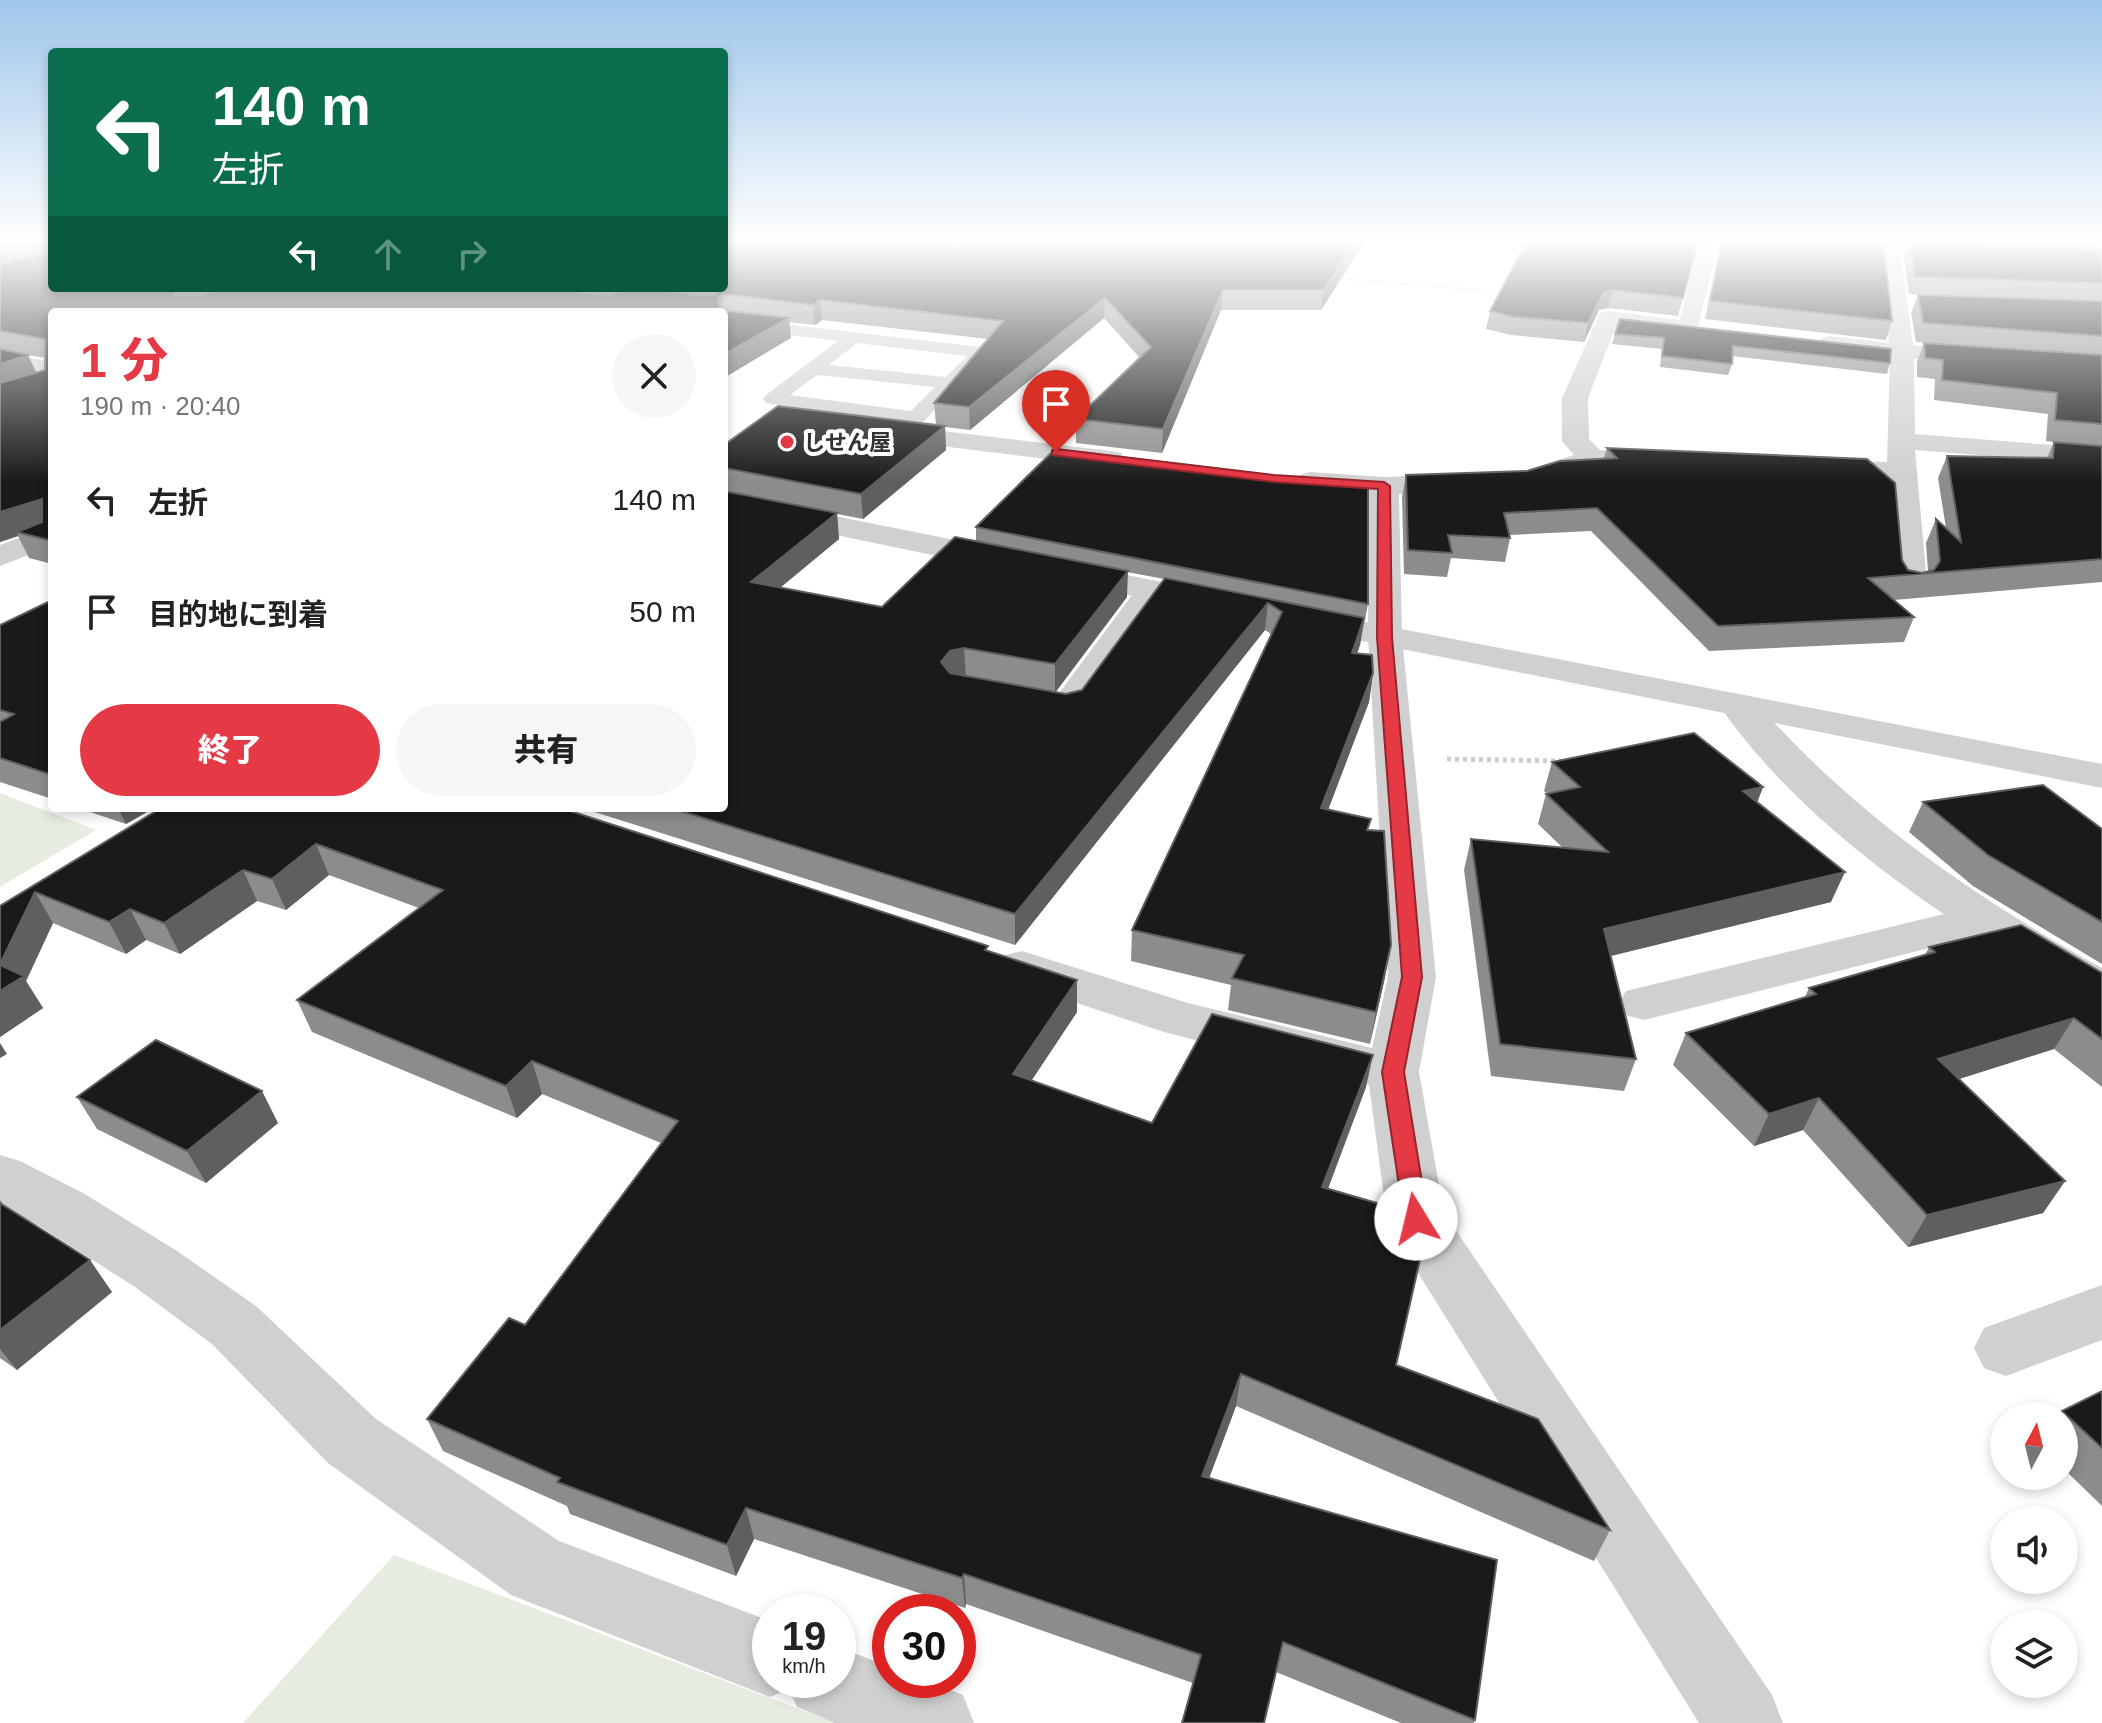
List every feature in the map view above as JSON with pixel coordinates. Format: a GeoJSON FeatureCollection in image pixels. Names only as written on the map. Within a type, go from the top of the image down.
{"type":"FeatureCollection","features":[{"type":"Feature","properties":{"kind":"street"},"geometry":{"type":"LineString","coordinates":[[1592,458],[1576,441],[1575,398],[1607,321]]}},
{"type":"Feature","properties":{"kind":"street"},"geometry":{"type":"LineString","coordinates":[[1639,321],[1720,331]]}},
{"type":"Feature","properties":{"kind":"street"},"geometry":{"type":"LineString","coordinates":[[1689,327],[1690,321]]}},
{"type":"Feature","properties":{"kind":"street"},"geometry":{"type":"LineString","coordinates":[[1903,321],[1901,471],[1911,584]]}},
{"type":"Feature","properties":{"kind":"street"},"geometry":{"type":"LineString","coordinates":[[1811,341],[1948,355]]}},
{"type":"Feature","properties":{"kind":"street"},"geometry":{"type":"LineString","coordinates":[[0,359],[40,371]]}},
{"type":"Feature","properties":{"kind":"street"},"geometry":{"type":"LineString","coordinates":[[762,426],[775,418],[1134,461]]}},
{"type":"Feature","properties":{"kind":"street"},"geometry":{"type":"LineString","coordinates":[[1902,441],[2102,457]]}},
{"type":"Feature","properties":{"kind":"street"},"geometry":{"type":"LineString","coordinates":[[1290,479],[1384,486],[1522,481],[1592,458],[1691,463]]}},
{"type":"Feature","properties":{"kind":"street"},"geometry":{"type":"LineString","coordinates":[[1799,468],[1901,471]]}},
{"type":"Feature","properties":{"kind":"street"},"geometry":{"type":"LineString","coordinates":[[1384,486],[1385,637],[1412,977],[1393,1072],[1416,1219],[1744,1723]]}},
{"type":"Feature","properties":{"kind":"street"},"geometry":{"type":"LineString","coordinates":[[728,504],[1385,637],[2102,776]]}},
{"type":"Feature","properties":{"kind":"street"},"geometry":{"type":"LineString","coordinates":[[0,556],[48,537]]}},
{"type":"Feature","properties":{"kind":"street"},"geometry":{"type":"LineString","coordinates":[[994,695],[1066,709],[1153,590]]}},
{"type":"Feature","properties":{"kind":"street"},"geometry":{"type":"LineString","coordinates":[[1738,705],[1765,741],[1792,769],[1875,839],[1984,919],[2102,990]]}},
{"type":"Feature","properties":{"kind":"street"},"geometry":{"type":"LineString","coordinates":[[1644,1003],[1984,919]]}},
{"type":"Feature","properties":{"kind":"street"},"geometry":{"type":"LineString","coordinates":[[969,950],[1182,1019],[1393,1072]]}},
{"type":"Feature","properties":{"kind":"street"},"geometry":{"type":"LineString","coordinates":[[0,1177],[62,1210],[156,1269],[234,1325],[352,1441],[537,1569],[752,1652]]}},
{"type":"Feature","properties":{"kind":"street"},"geometry":{"type":"LineString","coordinates":[[2006,1348],[2102,1312]]}},
{"type":"Feature","properties":{"kind":"street"},"geometry":{"type":"LineString","coordinates":[[856,1692],[935,1723]]}},
{"type":"Feature","properties":{"kind":"lane"},"geometry":{"type":"LineString","coordinates":[[728,322],[854,337],[981,352],[916,418],[773,399],[854,337]]}},
{"type":"Feature","properties":{"kind":"lane"},"geometry":{"type":"LineString","coordinates":[[816,369],[949,383]]}},
{"type":"Feature","properties":{"kind":"path"},"geometry":{"type":"LineString","coordinates":[[1394,758],[1574,761]]}},
{"type":"Feature","properties":{"kind":"shaded area"},"geometry":{"type":"Polygon","coordinates":[[[0,793],[96,830],[0,887],[0,793]]]}},
{"type":"Feature","properties":{"kind":"shaded area"},"geometry":{"type":"Polygon","coordinates":[[[394,1555],[752,1691],[752,1698],[770,1698],[836,1723],[243,1723],[394,1555]]]}},
{"type":"Feature","properties":{"kind":"building"},"geometry":{"type":"Polygon","coordinates":[[[0,321],[48,321],[48,540],[17,532],[42,522],[42,499],[0,512],[0,383],[45,370],[45,339],[0,331],[0,321]]]}},
{"type":"Feature","properties":{"kind":"building"},"geometry":{"type":"Polygon","coordinates":[[[728,321],[783,321],[728,352],[728,321]]]}},
{"type":"Feature","properties":{"kind":"building"},"geometry":{"type":"Polygon","coordinates":[[[1003,321],[1076,321],[969,407],[934,403],[1003,321]]]}},
{"type":"Feature","properties":{"kind":"building"},"geometry":{"type":"Polygon","coordinates":[[[1127,321],[1209,321],[1163,429],[1076,419],[1151,347],[1127,321]]]}},
{"type":"Feature","properties":{"kind":"building"},"geometry":{"type":"Polygon","coordinates":[[[1619,321],[1642,321],[1891,349],[1890,363],[1733,346],[1732,364],[1662,356],[1664,338],[1615,334],[1619,321]]]}},
{"type":"Feature","properties":{"kind":"building"},"geometry":{"type":"Polygon","coordinates":[[[2102,321],[2102,336],[1923,323],[2102,321]]]}},
{"type":"Feature","properties":{"kind":"building"},"geometry":{"type":"Polygon","coordinates":[[[1924,343],[2102,355],[2102,424],[2055,420],[2057,393],[1942,380],[1943,360],[1925,358],[1924,343]]]}},
{"type":"Feature","properties":{"kind":"building"},"geometry":{"type":"Polygon","coordinates":[[[0,349],[28,355],[0,364],[0,349]]]}},
{"type":"Feature","properties":{"kind":"building"},"geometry":{"type":"Polygon","coordinates":[[[778,406],[945,426],[861,494],[728,469],[728,442],[778,406]]]}},
{"type":"Feature","properties":{"kind":"building"},"geometry":{"type":"Polygon","coordinates":[[[2054,442],[2102,446],[2102,559],[1868,578],[1914,617],[1718,626],[1597,508],[1504,513],[1510,538],[1448,535],[1452,553],[1408,550],[1406,475],[1527,471],[1560,461],[1617,458],[1607,448],[1867,459],[1895,483],[1902,560],[1908,570],[1922,573],[1934,570],[1940,561],[1936,519],[1961,542],[1947,456],[2053,458],[2054,442]]]}},
{"type":"Feature","properties":{"kind":"building"},"geometry":{"type":"Polygon","coordinates":[[[1055,449],[1275,476],[1368,482],[1368,604],[976,527],[1055,449]]]}},
{"type":"Feature","properties":{"kind":"building"},"geometry":{"type":"Polygon","coordinates":[[[728,492],[837,513],[751,582],[882,607],[955,537],[1128,571],[1055,664],[964,648],[950,651],[941,662],[950,673],[1066,694],[1082,690],[1165,578],[1364,618],[1352,653],[1372,655],[1373,673],[1321,808],[1371,819],[1367,830],[1384,831],[1391,945],[1376,1012],[1232,978],[1244,955],[1132,930],[1282,612],[1268,603],[1015,914],[684,812],[728,812],[728,492]]]}},
{"type":"Feature","properties":{"kind":"building"},"geometry":{"type":"Polygon","coordinates":[[[48,602],[48,774],[0,758],[0,722],[14,714],[0,710],[0,625],[48,602]]]}},
{"type":"Feature","properties":{"kind":"building"},"geometry":{"type":"Polygon","coordinates":[[[1694,733],[1763,787],[1743,791],[1845,872],[1604,929],[1636,1059],[1500,1044],[1471,839],[1608,852],[1546,794],[1580,787],[1552,762],[1694,733]]]}},
{"type":"Feature","properties":{"kind":"building"},"geometry":{"type":"Polygon","coordinates":[[[2043,785],[2102,829],[2102,922],[1988,855],[1923,802],[2043,785]]]}},
{"type":"Feature","properties":{"kind":"building"},"geometry":{"type":"Polygon","coordinates":[[[154,812],[573,812],[988,946],[985,950],[1077,980],[1013,1074],[1152,1123],[1212,1014],[1373,1055],[1322,1187],[1387,1206],[1381,1228],[1424,1242],[1396,1365],[1538,1419],[1610,1530],[1241,1374],[1202,1476],[1497,1560],[1475,1720],[1283,1642],[1264,1723],[1182,1723],[1201,1655],[964,1574],[962,1578],[746,1508],[727,1545],[557,1482],[560,1478],[427,1419],[509,1318],[525,1325],[678,1121],[532,1061],[506,1086],[297,1000],[443,890],[316,844],[272,879],[243,870],[164,923],[130,909],[109,922],[35,892],[0,964],[0,906],[154,812]]]}},
{"type":"Feature","properties":{"kind":"building"},"geometry":{"type":"Polygon","coordinates":[[[2021,925],[2102,973],[2102,1039],[2074,1018],[1938,1059],[2065,1181],[1927,1215],[1819,1098],[1769,1114],[1686,1033],[1816,994],[1809,988],[1935,952],[1929,947],[2021,925]]]}},
{"type":"Feature","properties":{"kind":"building"},"geometry":{"type":"Polygon","coordinates":[[[0,965],[24,976],[0,991],[0,965]]]}},
{"type":"Feature","properties":{"kind":"building"},"geometry":{"type":"Polygon","coordinates":[[[156,1040],[262,1091],[187,1151],[77,1097],[156,1040]]]}},
{"type":"Feature","properties":{"kind":"building"},"geometry":{"type":"Polygon","coordinates":[[[0,1203],[90,1260],[0,1330],[0,1203]]]}},
{"type":"Feature","properties":{"kind":"building"},"geometry":{"type":"Polygon","coordinates":[[[2102,1391],[2102,1448],[2078,1426],[2078,1403],[2102,1391]]]}},
{"type":"Feature","properties":{"kind":"place","name":"しせん屋"},"geometry":{"type":"Point","coordinates":[787,442]}},
{"type":"Feature","properties":{"kind":"route"},"geometry":{"type":"LineString","coordinates":[[1056,452],[1274,478],[1384,486],[1385,637],[1412,977],[1393,1072],[1416,1219]]}}]}
